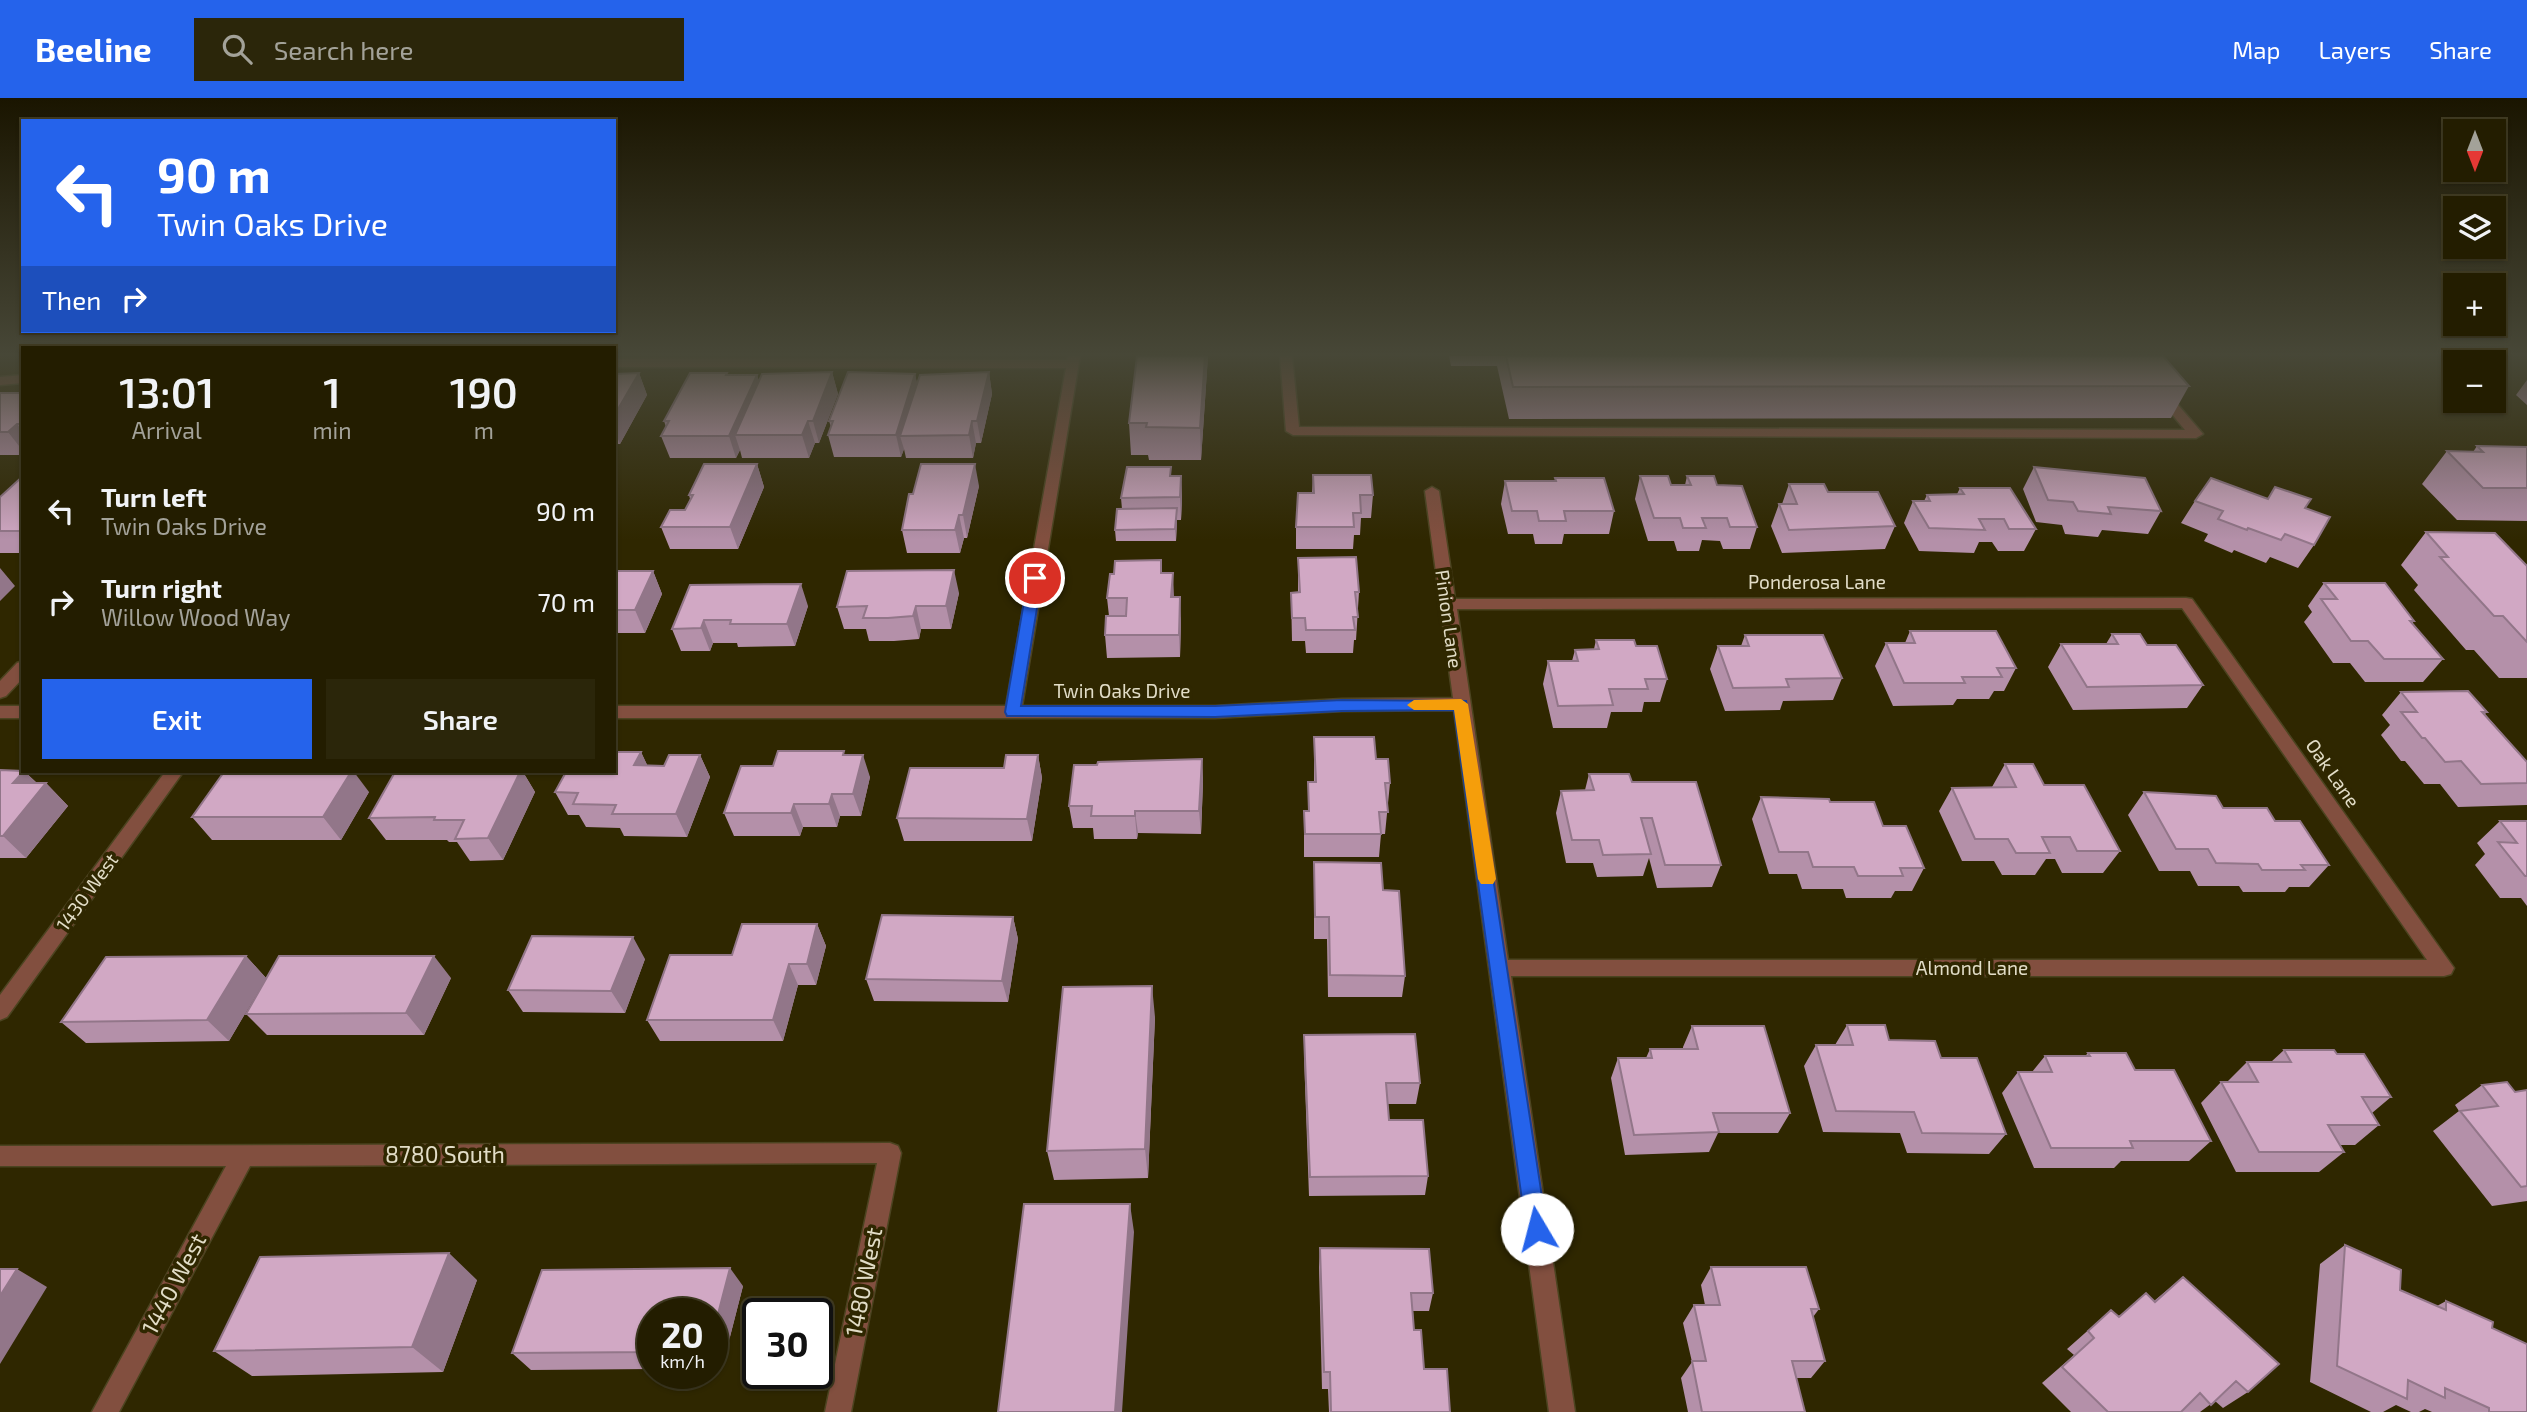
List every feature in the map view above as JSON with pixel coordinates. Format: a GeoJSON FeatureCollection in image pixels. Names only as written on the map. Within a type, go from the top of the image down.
{"type":"FeatureCollection","features":[{"type":"Feature","properties":{"kind":"street"},"geometry":{"type":"LineString","coordinates":[[1013,712],[1062,417]]}},
{"type":"Feature","properties":{"kind":"street"},"geometry":{"type":"LineString","coordinates":[[1292,417],[1293,431],[2196,434],[2182,417]]}},
{"type":"Feature","properties":{"kind":"street","name":"Pinion Lane"},"geometry":{"type":"LineString","coordinates":[[1432,491],[1562,1412]]}},
{"type":"Feature","properties":{"kind":"street","name":"Ponderosa Lane"},"geometry":{"type":"LineString","coordinates":[[1448,604],[2186,603]]}},
{"type":"Feature","properties":{"kind":"street","name":"Oak Lane"},"geometry":{"type":"LineString","coordinates":[[2186,603],[2444,968]]}},
{"type":"Feature","properties":{"kind":"street"},"geometry":{"type":"LineString","coordinates":[[0,692],[21,669]]}},
{"type":"Feature","properties":{"kind":"street","name":"Twin Oaks Drive"},"geometry":{"type":"LineString","coordinates":[[616,712],[1215,712],[1342,705],[1461,704]]}},
{"type":"Feature","properties":{"kind":"street"},"geometry":{"type":"LineString","coordinates":[[0,712],[21,712]]}},
{"type":"Feature","properties":{"kind":"street","name":"1430 West"},"geometry":{"type":"LineString","coordinates":[[0,1011],[173,773]]}},
{"type":"Feature","properties":{"kind":"street","name":"Almond Lane"},"geometry":{"type":"LineString","coordinates":[[1500,968],[2444,968]]}},
{"type":"Feature","properties":{"kind":"street","name":"8780 South"},"geometry":{"type":"LineString","coordinates":[[0,1156],[890,1153]]}},
{"type":"Feature","properties":{"kind":"street","name":"1480 West"},"geometry":{"type":"LineString","coordinates":[[838,1412],[890,1153]]}},
{"type":"Feature","properties":{"kind":"street","name":"1440 West"},"geometry":{"type":"LineString","coordinates":[[105,1412],[243,1156]]}},
{"type":"Feature","properties":{"kind":"building"},"geometry":{"type":"Polygon","coordinates":[[[0,417],[21,417],[21,424],[8,432],[0,432],[0,417]]]}},
{"type":"Feature","properties":{"kind":"building"},"geometry":{"type":"Polygon","coordinates":[[[666,417],[738,417],[729,436],[661,436],[669,421],[664,421],[666,417]]]}},
{"type":"Feature","properties":{"kind":"building"},"geometry":{"type":"Polygon","coordinates":[[[743,417],[814,417],[813,421],[808,421],[802,435],[735,435],[743,417]]]}},
{"type":"Feature","properties":{"kind":"building"},"geometry":{"type":"Polygon","coordinates":[[[830,417],[902,417],[896,435],[828,435],[833,421],[829,421],[830,417]]]}},
{"type":"Feature","properties":{"kind":"building"},"geometry":{"type":"Polygon","coordinates":[[[906,417],[978,417],[977,421],[972,421],[969,435],[900,436],[906,417]]]}},
{"type":"Feature","properties":{"kind":"building"},"geometry":{"type":"Polygon","coordinates":[[[1130,417],[1201,417],[1200,428],[1146,427],[1147,423],[1129,423],[1130,417]]]}},
{"type":"Feature","properties":{"kind":"building"},"geometry":{"type":"Polygon","coordinates":[[[2477,446],[2527,447],[2527,488],[2483,488],[2447,451],[2483,452],[2477,446]]]}},
{"type":"Feature","properties":{"kind":"building"},"geometry":{"type":"Polygon","coordinates":[[[704,464],[757,464],[730,527],[661,527],[670,510],[685,510],[704,464]]]}},
{"type":"Feature","properties":{"kind":"building"},"geometry":{"type":"Polygon","coordinates":[[[921,464],[975,464],[963,515],[959,515],[955,530],[902,530],[909,494],[913,494],[921,464]]]}},
{"type":"Feature","properties":{"kind":"building"},"geometry":{"type":"Polygon","coordinates":[[[1127,467],[1171,467],[1170,476],[1181,476],[1180,497],[1121,498],[1127,467]]]}},
{"type":"Feature","properties":{"kind":"building"},"geometry":{"type":"Polygon","coordinates":[[[2034,467],[2145,478],[2161,511],[2108,507],[2111,514],[2078,511],[2073,502],[2048,500],[2034,467]]]}},
{"type":"Feature","properties":{"kind":"building"},"geometry":{"type":"Polygon","coordinates":[[[1313,475],[1371,475],[1373,495],[1360,495],[1361,513],[1353,513],[1354,527],[1296,527],[1298,493],[1314,493],[1313,475]]]}},
{"type":"Feature","properties":{"kind":"building"},"geometry":{"type":"Polygon","coordinates":[[[1640,476],[1668,476],[1671,485],[1691,485],[1687,476],[1714,476],[1717,485],[1742,486],[1757,527],[1730,527],[1727,518],[1702,518],[1706,528],[1683,528],[1680,518],[1654,518],[1640,476]]]}},
{"type":"Feature","properties":{"kind":"building"},"geometry":{"type":"Polygon","coordinates":[[[21,478],[21,531],[0,531],[0,497],[21,478]]]}},
{"type":"Feature","properties":{"kind":"building"},"geometry":{"type":"Polygon","coordinates":[[[1555,478],[1604,478],[1614,511],[1564,511],[1566,521],[1539,521],[1537,511],[1512,511],[1505,481],[1556,481],[1555,478]]]}},
{"type":"Feature","properties":{"kind":"building"},"geometry":{"type":"Polygon","coordinates":[[[2211,478],[2268,499],[2275,487],[2311,499],[2305,508],[2330,517],[2314,545],[2285,534],[2281,540],[2248,528],[2247,530],[2218,519],[2223,511],[2195,501],[2211,478]]]}},
{"type":"Feature","properties":{"kind":"building"},"geometry":{"type":"Polygon","coordinates":[[[1789,484],[1824,484],[1828,492],[1878,492],[1895,526],[1789,530],[1779,504],[1797,504],[1789,484]]]}},
{"type":"Feature","properties":{"kind":"building"},"geometry":{"type":"Polygon","coordinates":[[[1960,488],[2010,488],[2036,529],[2009,529],[2004,519],[1979,519],[1985,530],[1929,528],[1913,501],[1930,501],[1927,495],[1964,494],[1960,488]]]}},
{"type":"Feature","properties":{"kind":"building"},"geometry":{"type":"Polygon","coordinates":[[[1177,508],[1175,529],[1115,530],[1117,509],[1177,508]]]}},
{"type":"Feature","properties":{"kind":"building"},"geometry":{"type":"Polygon","coordinates":[[[2426,532],[2495,533],[2527,566],[2527,642],[2503,616],[2494,616],[2440,557],[2448,557],[2426,532]]]}},
{"type":"Feature","properties":{"kind":"building"},"geometry":{"type":"Polygon","coordinates":[[[1356,557],[1359,592],[1355,592],[1358,617],[1353,617],[1355,630],[1306,630],[1305,618],[1292,618],[1291,593],[1300,592],[1298,558],[1356,557]]]}},
{"type":"Feature","properties":{"kind":"building"},"geometry":{"type":"Polygon","coordinates":[[[1161,560],[1161,573],[1173,573],[1171,597],[1180,597],[1179,635],[1105,635],[1106,616],[1126,616],[1127,598],[1107,598],[1110,574],[1114,574],[1115,561],[1161,560]]]}},
{"type":"Feature","properties":{"kind":"building"},"geometry":{"type":"Polygon","coordinates":[[[954,570],[946,606],[916,606],[913,616],[888,618],[863,618],[867,606],[837,607],[847,571],[954,570]]]}},
{"type":"Feature","properties":{"kind":"building"},"geometry":{"type":"Polygon","coordinates":[[[616,571],[653,571],[635,610],[616,610],[616,571]]]}},
{"type":"Feature","properties":{"kind":"building"},"geometry":{"type":"Polygon","coordinates":[[[2324,583],[2385,583],[2414,621],[2410,621],[2443,659],[2384,659],[2368,641],[2351,641],[2321,599],[2337,599],[2324,583]]]}},
{"type":"Feature","properties":{"kind":"building"},"geometry":{"type":"Polygon","coordinates":[[[801,584],[787,624],[730,624],[731,620],[704,620],[701,628],[672,629],[690,585],[801,584]]]}},
{"type":"Feature","properties":{"kind":"building"},"geometry":{"type":"Polygon","coordinates":[[[1910,631],[1996,631],[2016,668],[1997,668],[2002,677],[1962,677],[1965,683],[1904,683],[1886,643],[1915,643],[1910,631]]]}},
{"type":"Feature","properties":{"kind":"building"},"geometry":{"type":"Polygon","coordinates":[[[2112,634],[2140,634],[2147,645],[2176,645],[2203,685],[2087,687],[2061,644],[2118,644],[2112,634]]]}},
{"type":"Feature","properties":{"kind":"building"},"geometry":{"type":"Polygon","coordinates":[[[1745,635],[1823,635],[1842,678],[1786,679],[1789,687],[1733,688],[1718,646],[1749,646],[1745,635]]]}},
{"type":"Feature","properties":{"kind":"building"},"geometry":{"type":"Polygon","coordinates":[[[1596,640],[1634,640],[1636,646],[1657,646],[1667,679],[1645,679],[1648,689],[1609,689],[1613,705],[1558,706],[1548,661],[1578,661],[1575,650],[1599,649],[1596,640]]]}},
{"type":"Feature","properties":{"kind":"building"},"geometry":{"type":"Polygon","coordinates":[[[2468,691],[2487,712],[2482,712],[2527,762],[2527,783],[2481,784],[2461,761],[2445,762],[2401,712],[2417,712],[2401,692],[2468,691]]]}},
{"type":"Feature","properties":{"kind":"building"},"geometry":{"type":"Polygon","coordinates":[[[1314,737],[1374,737],[1376,759],[1388,759],[1390,783],[1385,783],[1388,812],[1379,812],[1381,834],[1305,834],[1304,811],[1309,811],[1308,782],[1316,782],[1314,737]]]}},
{"type":"Feature","properties":{"kind":"building"},"geometry":{"type":"Polygon","coordinates":[[[778,751],[844,751],[843,755],[863,755],[853,794],[832,794],[829,804],[794,804],[791,813],[724,813],[741,766],[773,766],[778,751]]]}},
{"type":"Feature","properties":{"kind":"building"},"geometry":{"type":"Polygon","coordinates":[[[616,752],[641,752],[634,765],[664,766],[669,755],[700,755],[676,814],[612,814],[616,805],[573,804],[578,793],[555,792],[565,773],[616,773],[616,752]]]}},
{"type":"Feature","properties":{"kind":"building"},"geometry":{"type":"Polygon","coordinates":[[[1006,755],[1038,755],[1027,819],[897,818],[910,768],[1004,768],[1006,755]]]}},
{"type":"Feature","properties":{"kind":"building"},"geometry":{"type":"Polygon","coordinates":[[[1202,759],[1199,811],[1135,811],[1135,816],[1091,816],[1092,806],[1069,806],[1074,765],[1202,759]]]}},
{"type":"Feature","properties":{"kind":"building"},"geometry":{"type":"Polygon","coordinates":[[[2005,764],[2033,764],[2044,785],[2084,785],[2120,851],[2077,851],[2070,837],[2042,837],[2050,853],[2016,853],[2008,839],[1975,839],[1952,788],[2016,787],[2005,764]]]}},
{"type":"Feature","properties":{"kind":"building"},"geometry":{"type":"Polygon","coordinates":[[[0,770],[21,771],[13,783],[46,783],[3,836],[0,836],[0,770]]]}},
{"type":"Feature","properties":{"kind":"building"},"geometry":{"type":"Polygon","coordinates":[[[223,773],[350,773],[323,817],[192,817],[223,773]]]}},
{"type":"Feature","properties":{"kind":"building"},"geometry":{"type":"Polygon","coordinates":[[[394,773],[520,773],[488,838],[455,839],[464,820],[434,820],[435,817],[369,818],[394,773]]]}},
{"type":"Feature","properties":{"kind":"building"},"geometry":{"type":"Polygon","coordinates":[[[1589,774],[1629,774],[1632,782],[1696,782],[1721,865],[1665,865],[1652,818],[1641,818],[1651,854],[1603,855],[1599,840],[1572,840],[1561,791],[1594,790],[1589,774]]]}},
{"type":"Feature","properties":{"kind":"building"},"geometry":{"type":"Polygon","coordinates":[[[2144,792],[2216,796],[2223,808],[2267,808],[2275,821],[2300,821],[2329,865],[2301,865],[2305,870],[2262,870],[2258,864],[2216,863],[2208,849],[2176,849],[2144,792]]]}},
{"type":"Feature","properties":{"kind":"building"},"geometry":{"type":"Polygon","coordinates":[[[1761,797],[1874,802],[1883,826],[1906,826],[1924,868],[1900,868],[1903,876],[1858,876],[1854,867],[1813,867],[1808,852],[1779,852],[1761,797]]]}},
{"type":"Feature","properties":{"kind":"building"},"geometry":{"type":"Polygon","coordinates":[[[2500,821],[2527,821],[2527,876],[2498,842],[2517,843],[2500,821]]]}},
{"type":"Feature","properties":{"kind":"building"},"geometry":{"type":"Polygon","coordinates":[[[1314,862],[1381,863],[1383,890],[1399,891],[1405,976],[1330,975],[1329,917],[1315,917],[1314,862]]]}},
{"type":"Feature","properties":{"kind":"building"},"geometry":{"type":"Polygon","coordinates":[[[882,915],[1013,917],[1002,981],[866,979],[882,915]]]}},
{"type":"Feature","properties":{"kind":"building"},"geometry":{"type":"Polygon","coordinates":[[[742,924],[817,924],[807,964],[789,964],[773,1020],[647,1020],[670,955],[732,955],[742,924]]]}},
{"type":"Feature","properties":{"kind":"building"},"geometry":{"type":"Polygon","coordinates":[[[532,936],[633,937],[611,991],[508,990],[532,936]]]}},
{"type":"Feature","properties":{"kind":"building"},"geometry":{"type":"Polygon","coordinates":[[[246,956],[207,1020],[61,1022],[106,957],[246,956]]]}},
{"type":"Feature","properties":{"kind":"building"},"geometry":{"type":"Polygon","coordinates":[[[279,956],[434,956],[406,1013],[246,1014],[279,956]]]}},
{"type":"Feature","properties":{"kind":"building"},"geometry":{"type":"Polygon","coordinates":[[[1152,986],[1145,1149],[1047,1151],[1063,987],[1152,986]]]}},
{"type":"Feature","properties":{"kind":"building"},"geometry":{"type":"Polygon","coordinates":[[[1847,1025],[1885,1025],[1889,1040],[1935,1041],[1941,1058],[1977,1058],[2006,1134],[1922,1133],[1914,1112],[1836,1111],[1816,1045],[1853,1045],[1847,1025]]]}},
{"type":"Feature","properties":{"kind":"building"},"geometry":{"type":"Polygon","coordinates":[[[1692,1026],[1764,1026],[1790,1113],[1713,1113],[1719,1132],[1634,1135],[1618,1058],[1652,1058],[1650,1049],[1698,1049],[1692,1026]]]}},
{"type":"Feature","properties":{"kind":"building"},"geometry":{"type":"Polygon","coordinates":[[[1415,1034],[1420,1083],[1386,1083],[1389,1120],[1423,1120],[1428,1176],[1310,1177],[1304,1035],[1415,1034]]]}},
{"type":"Feature","properties":{"kind":"building"},"geometry":{"type":"Polygon","coordinates":[[[2284,1050],[2334,1050],[2337,1054],[2364,1054],[2391,1097],[2362,1097],[2379,1125],[2328,1125],[2344,1152],[2259,1152],[2221,1082],[2258,1082],[2247,1062],[2291,1062],[2284,1050]]]}},
{"type":"Feature","properties":{"kind":"building"},"geometry":{"type":"Polygon","coordinates":[[[2088,1053],[2126,1053],[2135,1070],[2174,1070],[2211,1141],[2130,1141],[2133,1148],[2051,1148],[2018,1072],[2052,1072],[2045,1056],[2090,1056],[2088,1053]]]}},
{"type":"Feature","properties":{"kind":"building"},"geometry":{"type":"Polygon","coordinates":[[[2507,1082],[2515,1092],[2527,1090],[2527,1186],[2521,1187],[2460,1111],[2498,1106],[2482,1085],[2507,1082]]]}},
{"type":"Feature","properties":{"kind":"building"},"geometry":{"type":"Polygon","coordinates":[[[1024,1204],[1130,1204],[1115,1412],[998,1412],[1024,1204]]]}},
{"type":"Feature","properties":{"kind":"building"},"geometry":{"type":"Polygon","coordinates":[[[2345,1245],[2401,1270],[2400,1290],[2446,1310],[2446,1301],[2493,1322],[2492,1328],[2527,1344],[2527,1412],[2489,1412],[2489,1408],[2445,1388],[2445,1398],[2408,1380],[2407,1399],[2337,1366],[2345,1245]]]}},
{"type":"Feature","properties":{"kind":"building"},"geometry":{"type":"Polygon","coordinates":[[[1320,1248],[1429,1249],[1433,1293],[1411,1293],[1414,1330],[1421,1330],[1424,1369],[1447,1369],[1450,1412],[1331,1412],[1330,1372],[1324,1372],[1320,1248]]]}},
{"type":"Feature","properties":{"kind":"building"},"geometry":{"type":"Polygon","coordinates":[[[449,1253],[412,1347],[214,1351],[260,1257],[449,1253]]]}},
{"type":"Feature","properties":{"kind":"building"},"geometry":{"type":"Polygon","coordinates":[[[1711,1267],[1806,1267],[1819,1309],[1811,1309],[1825,1361],[1792,1361],[1805,1412],[1702,1412],[1692,1361],[1706,1361],[1694,1305],[1720,1305],[1711,1267]]]}},
{"type":"Feature","properties":{"kind":"building"},"geometry":{"type":"Polygon","coordinates":[[[730,1268],[722,1298],[637,1298],[637,1352],[512,1353],[542,1270],[730,1268]]]}},
{"type":"Feature","properties":{"kind":"building"},"geometry":{"type":"Polygon","coordinates":[[[0,1269],[17,1269],[0,1296],[0,1269]]]}},
{"type":"Feature","properties":{"kind":"building"},"geometry":{"type":"Polygon","coordinates":[[[2183,1277],[2279,1364],[2248,1392],[2236,1381],[2211,1405],[2200,1393],[2181,1412],[2108,1412],[2062,1367],[2094,1338],[2088,1331],[2111,1310],[2119,1317],[2146,1293],[2155,1302],[2183,1277]]]}},
{"type":"Feature","properties":{"kind":"slow traffic"},"geometry":{"type":"LineString","coordinates":[[1414,705],[1461,704],[1487,879]]}},
{"type":"Feature","properties":{"kind":"route"},"geometry":{"type":"LineString","coordinates":[[1035,578],[1013,712],[1215,712],[1342,705],[1461,704],[1537,1229]]}}]}
